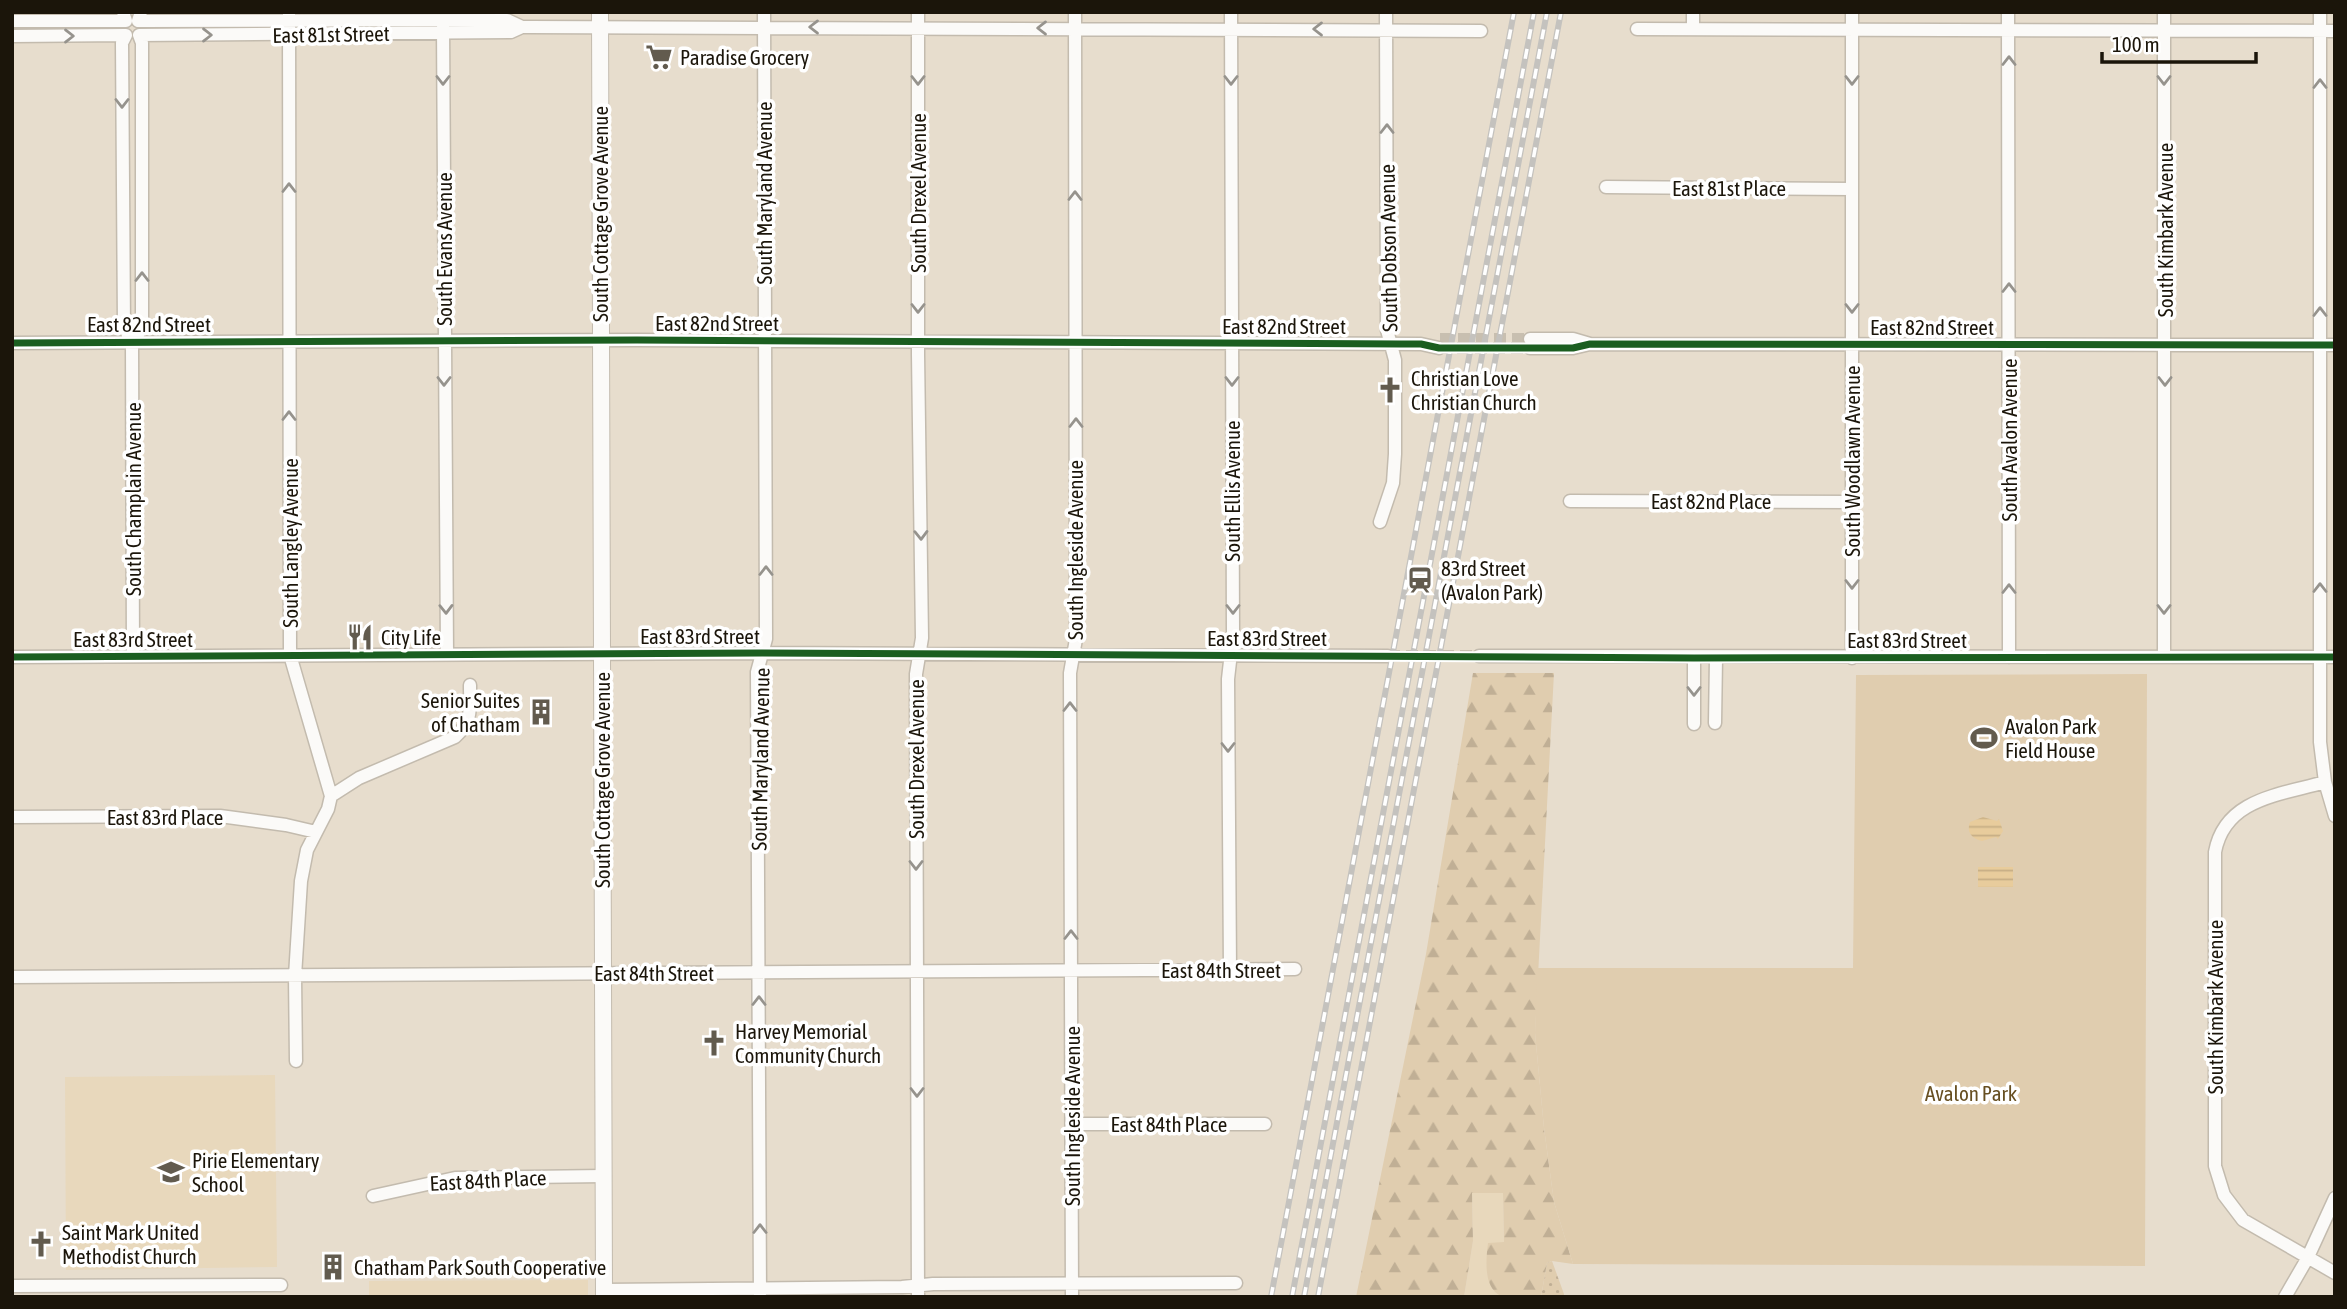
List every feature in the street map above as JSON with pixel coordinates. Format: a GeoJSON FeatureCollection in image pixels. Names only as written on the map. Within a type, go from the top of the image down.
{"type":"FeatureCollection","features":[{"type":"Feature","properties":{"kind":"main road","name":"South Cottage Grove Avenue"},"geometry":{"type":"LineString","coordinates":[[600,20],[604,1293]]}},
{"type":"Feature","properties":{"kind":"street","name":"South Maryland Avenue"},"geometry":{"type":"LineString","coordinates":[[760,1293],[757,671],[766,639],[764,12]]}},
{"type":"Feature","properties":{"kind":"street","name":"South Drexel Avenue"},"geometry":{"type":"LineString","coordinates":[[918,12],[918,342],[922,638],[916,674],[918,1291]]}},
{"type":"Feature","properties":{"kind":"street","name":"South Ingleside Avenue"},"geometry":{"type":"LineString","coordinates":[[1072,1290],[1070,673],[1076,639],[1074,12]]}},
{"type":"Feature","properties":{"kind":"street","name":"South Ellis Avenue"},"geometry":{"type":"LineString","coordinates":[[1230,970],[1228,679],[1233,635],[1231,12]]}},
{"type":"Feature","properties":{"kind":"street","name":"South Dobson Avenue"},"geometry":{"type":"LineString","coordinates":[[1380,522],[1393,482],[1395,454],[1395,360],[1387,330],[1386,12]]}},
{"type":"Feature","properties":{"kind":"street"},"geometry":{"type":"LineString","coordinates":[[1692,29],[1693,12]]}},
{"type":"Feature","properties":{"kind":"street","name":"South Woodlawn Avenue"},"geometry":{"type":"LineString","coordinates":[[1852,12],[1852,658]]}},
{"type":"Feature","properties":{"kind":"street","name":"South Avalon Avenue"},"geometry":{"type":"LineString","coordinates":[[2008,12],[2009,657]]}},
{"type":"Feature","properties":{"kind":"street","name":"South Kimbark Avenue"},"geometry":{"type":"LineString","coordinates":[[2164,12],[2164,657]]}},
{"type":"Feature","properties":{"kind":"street"},"geometry":{"type":"LineString","coordinates":[[2320,12],[2320,742],[2325,782],[2335,816]]}},
{"type":"Feature","properties":{"kind":"street","name":"East 81st Street"},"geometry":{"type":"LineString","coordinates":[[12,21],[132,16],[289,16],[443,22],[511,32],[522,27],[600,20],[764,27],[1481,31]]}},
{"type":"Feature","properties":{"kind":"street"},"geometry":{"type":"LineString","coordinates":[[132,16],[142,29],[133,35]]}},
{"type":"Feature","properties":{"kind":"street","name":"South Langley Avenue"},"geometry":{"type":"LineString","coordinates":[[289,16],[290,655],[331,796]]}},
{"type":"Feature","properties":{"kind":"street","name":"East 81st Street"},"geometry":{"type":"LineString","coordinates":[[12,36],[289,35],[443,22]]}},
{"type":"Feature","properties":{"kind":"street","name":"South Evans Avenue"},"geometry":{"type":"LineString","coordinates":[[443,22],[447,654]]}},
{"type":"Feature","properties":{"kind":"street"},"geometry":{"type":"LineString","coordinates":[[1637,29],[2335,31]]}},
{"type":"Feature","properties":{"kind":"street","name":"South Champlain Avenue"},"geometry":{"type":"LineString","coordinates":[[132,342],[142,328],[142,43],[133,35],[122,43],[124,327],[132,342],[133,656]]}},
{"type":"Feature","properties":{"kind":"street","name":"East 81st Place"},"geometry":{"type":"LineString","coordinates":[[1606,187],[1852,189]]}},
{"type":"Feature","properties":{"kind":"street"},"geometry":{"type":"LineString","coordinates":[[123,195],[142,195]]}},
{"type":"Feature","properties":{"kind":"street","name":"East 82nd Street"},"geometry":{"type":"LineString","coordinates":[[1530,344],[1573,339],[1590,344],[2335,345]]}},
{"type":"Feature","properties":{"kind":"street","name":"East 82nd Street"},"geometry":{"type":"LineString","coordinates":[[12,342],[1440,344]]}},
{"type":"Feature","properties":{"kind":"street","name":"East 82nd Place"},"geometry":{"type":"LineString","coordinates":[[1570,501],[1852,502]]}},
{"type":"Feature","properties":{"kind":"street","name":"East 83rd Street"},"geometry":{"type":"LineString","coordinates":[[12,657],[762,653],[1388,656]]}},
{"type":"Feature","properties":{"kind":"street","name":"East 83rd Street"},"geometry":{"type":"LineString","coordinates":[[1479,656],[2335,657]]}},
{"type":"Feature","properties":{"kind":"street"},"geometry":{"type":"LineString","coordinates":[[1694,658],[1694,724]]}},
{"type":"Feature","properties":{"kind":"street"},"geometry":{"type":"LineString","coordinates":[[1715,723],[1716,658]]}},
{"type":"Feature","properties":{"kind":"street"},"geometry":{"type":"LineString","coordinates":[[296,1061],[295,976],[301,881],[307,850],[328,809],[331,796],[359,778],[455,737],[466,728],[470,714],[470,685]]}},
{"type":"Feature","properties":{"kind":"street","name":"South Kimbark Avenue"},"geometry":{"type":"LineString","coordinates":[[2325,782],[2246,806],[2224,825],[2218,838],[2215,852],[2216,1166],[2218,1181],[2231,1207],[2243,1220],[2335,1273]]}},
{"type":"Feature","properties":{"kind":"street","name":"East 83rd Place"},"geometry":{"type":"LineString","coordinates":[[12,817],[220,816],[316,832]]}},
{"type":"Feature","properties":{"kind":"street","name":"East 84th Street"},"geometry":{"type":"LineString","coordinates":[[12,977],[1295,969]]}},
{"type":"Feature","properties":{"kind":"street","name":"East 84th Place"},"geometry":{"type":"LineString","coordinates":[[1072,1124],[1265,1124]]}},
{"type":"Feature","properties":{"kind":"street","name":"East 84th Place"},"geometry":{"type":"LineString","coordinates":[[373,1196],[455,1178],[604,1176]]}},
{"type":"Feature","properties":{"kind":"street"},"geometry":{"type":"LineString","coordinates":[[2285,1297],[2335,1198]]}},
{"type":"Feature","properties":{"kind":"street"},"geometry":{"type":"LineString","coordinates":[[604,1293],[1072,1290],[1236,1283]]}},
{"type":"Feature","properties":{"kind":"street"},"geometry":{"type":"LineString","coordinates":[[12,1286],[281,1285]]}},
{"type":"Feature","properties":{"kind":"shaded area"},"geometry":{"type":"Polygon","coordinates":[[[1983,817],[1997,821],[1999,819],[2003,831],[1998,839],[1996,837],[1982,841],[1971,834],[1970,822],[1983,817]]]}},
{"type":"Feature","properties":{"kind":"shaded area"},"geometry":{"type":"Polygon","coordinates":[[[1978,867],[2013,867],[2013,887],[1978,887],[1978,867]]]}},
{"type":"Feature","properties":{"kind":"shaded area","name":"Pirie Elementary School"},"geometry":{"type":"Polygon","coordinates":[[[275,1075],[277,1267],[66,1270],[65,1077],[275,1075]]]}},
{"type":"Feature","properties":{"kind":"shaded area"},"geometry":{"type":"Polygon","coordinates":[[[1472,1193],[1503,1193],[1504,1243],[1487,1273],[1493,1290],[1503,1297],[1464,1297],[1473,1241],[1472,1193]]]}},
{"type":"Feature","properties":{"kind":"shaded area"},"geometry":{"type":"Polygon","coordinates":[[[588,1280],[588,1297],[369,1297],[369,1281],[588,1280]]]}},
{"type":"Feature","properties":{"kind":"green space"},"geometry":{"type":"Polygon","coordinates":[[[1473,673],[1554,673],[1535,1033],[1554,1202],[1573,1264],[1552,1261],[1547,1263],[1541,1297],[1510,1298],[1495,1292],[1487,1273],[1488,1243],[1504,1242],[1503,1193],[1472,1193],[1473,1241],[1464,1297],[1356,1297],[1426,954],[1473,673]]]}},
{"type":"Feature","properties":{"kind":"green space","name":"Avalon Park"},"geometry":{"type":"Polygon","coordinates":[[[2147,674],[2145,1266],[1573,1264],[1554,1202],[1544,1128],[1535,1033],[1537,968],[1853,968],[1856,675],[2147,674]]]}},
{"type":"Feature","properties":{"kind":"green space"},"geometry":{"type":"Polygon","coordinates":[[[1552,1261],[1564,1297],[1541,1297],[1547,1263],[1552,1261]]]}},
{"type":"Feature","properties":{"kind":"tunnel"},"geometry":{"type":"LineString","coordinates":[[1440,339],[1530,339]]}},
{"type":"Feature","properties":{"kind":"tunnel"},"geometry":{"type":"LineString","coordinates":[[1439,348],[1530,348]]}},
{"type":"Feature","properties":{"kind":"tunnel"},"geometry":{"type":"LineString","coordinates":[[1388,656],[1479,656]]}},
{"type":"Feature","properties":{"kind":"railway"},"geometry":{"type":"LineString","coordinates":[[1271,1297],[1514,12]]}},
{"type":"Feature","properties":{"kind":"railway"},"geometry":{"type":"LineString","coordinates":[[1292,1297],[1534,12]]}},
{"type":"Feature","properties":{"kind":"railway"},"geometry":{"type":"LineString","coordinates":[[1304,1297],[1547,12]]}},
{"type":"Feature","properties":{"kind":"railway"},"geometry":{"type":"LineString","coordinates":[[1318,1297],[1561,12]]}},
{"type":"Feature","properties":{"kind":"cycle path"},"geometry":{"type":"LineString","coordinates":[[12,343],[637,340],[1421,344],[1439,348],[1573,348],[1590,344],[2335,345]]}},
{"type":"Feature","properties":{"kind":"cycle path"},"geometry":{"type":"LineString","coordinates":[[12,657],[762,653],[1694,658],[2335,657]]}},
{"type":"Feature","properties":{"kind":"place","name":"Paradise Grocery"},"geometry":{"type":"Point","coordinates":[659,57]}},
{"type":"Feature","properties":{"kind":"place","name":"Christian Love Christian Church"},"geometry":{"type":"Point","coordinates":[1390,390]}},
{"type":"Feature","properties":{"kind":"place","name":"83rd Street (Avalon Park)"},"geometry":{"type":"Point","coordinates":[1420,580]}},
{"type":"Feature","properties":{"kind":"place","name":"City Life"},"geometry":{"type":"Point","coordinates":[360,637]}},
{"type":"Feature","properties":{"kind":"place","name":"Senior Suites of Chatham"},"geometry":{"type":"Point","coordinates":[541,712]}},
{"type":"Feature","properties":{"kind":"place","name":"Avalon Park Field House"},"geometry":{"type":"Point","coordinates":[1984,738]}},
{"type":"Feature","properties":{"kind":"place","name":"Harvey Memorial Community Church"},"geometry":{"type":"Point","coordinates":[714,1043]}},
{"type":"Feature","properties":{"kind":"place","name":"Pirie Elementary School"},"geometry":{"type":"Point","coordinates":[171,1172]}},
{"type":"Feature","properties":{"kind":"place","name":"Saint Mark United Methodist Church"},"geometry":{"type":"Point","coordinates":[41,1244]}},
{"type":"Feature","properties":{"kind":"place","name":"Chatham Park South Cooperative"},"geometry":{"type":"Point","coordinates":[333,1267]}}]}
